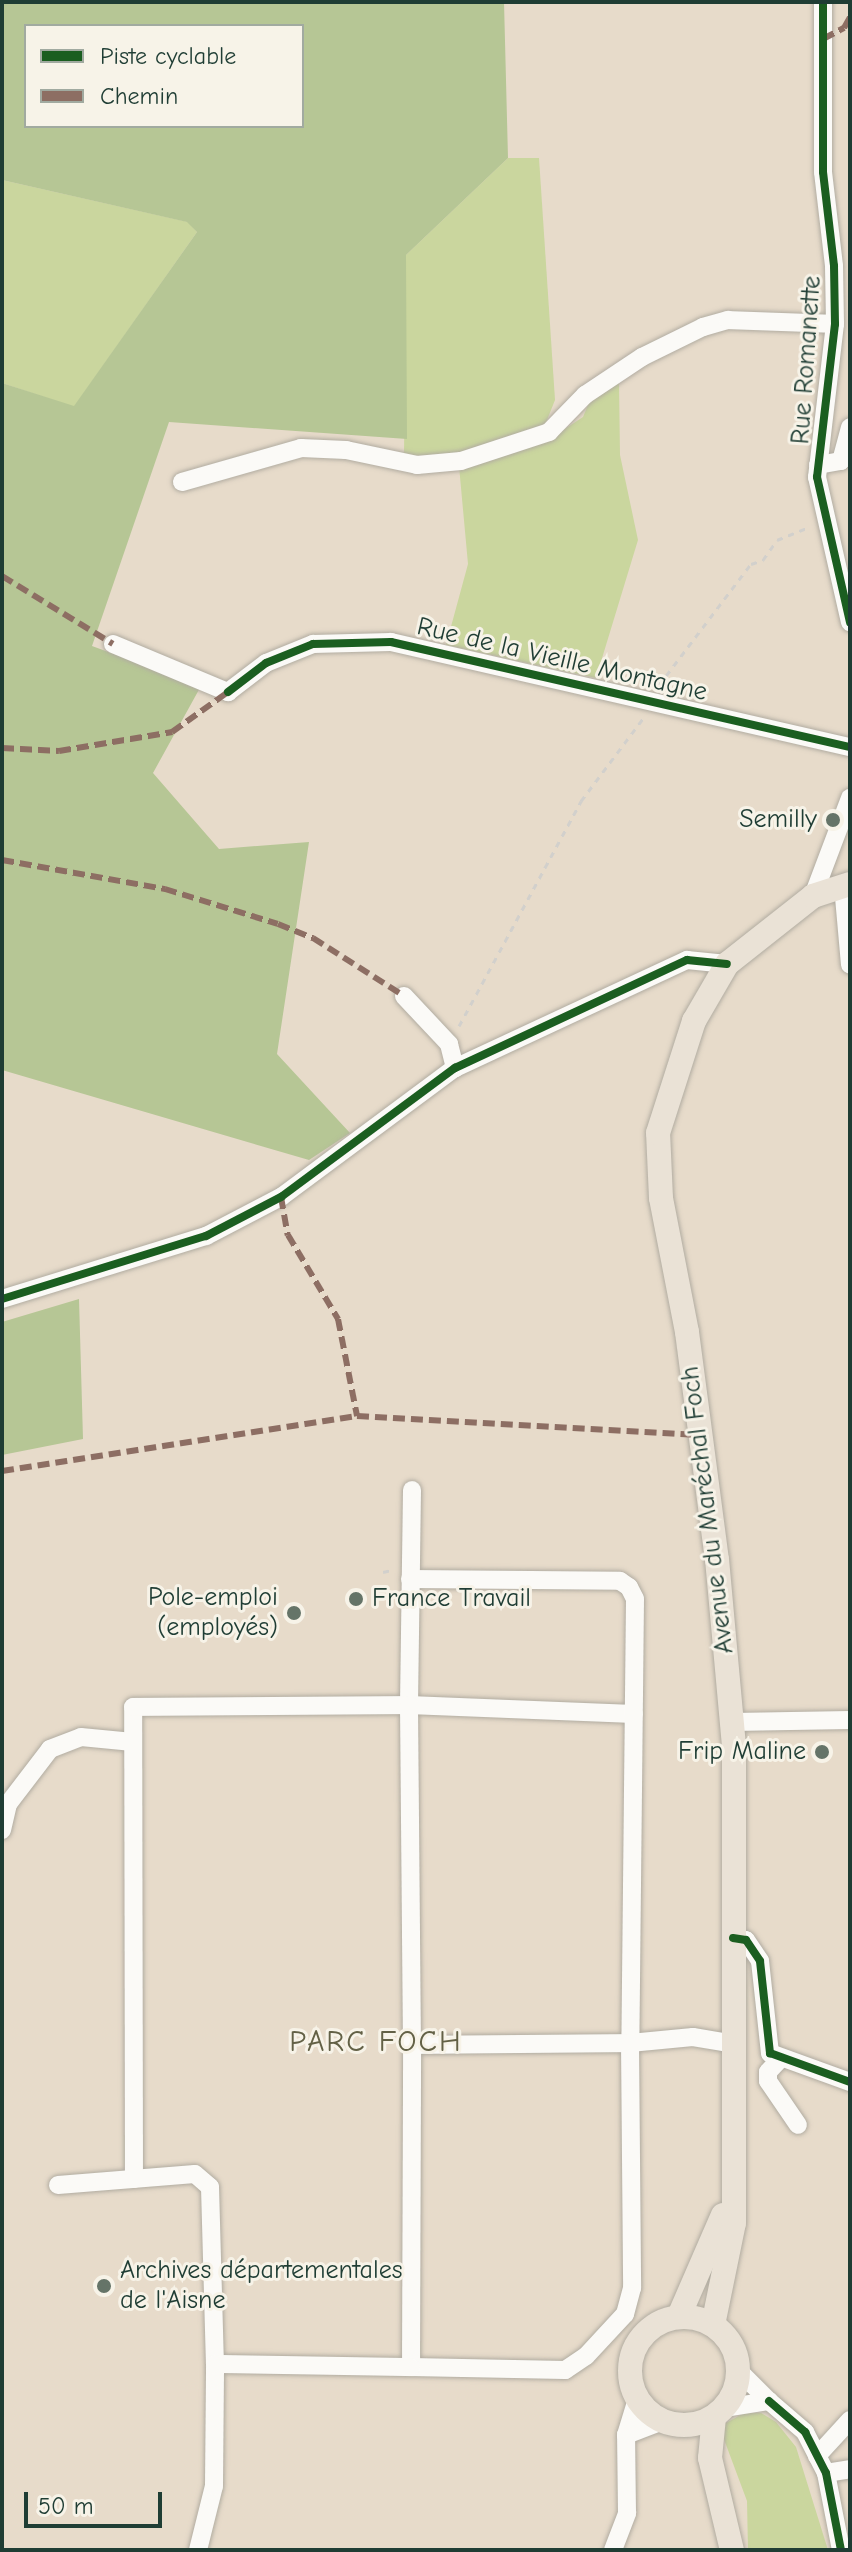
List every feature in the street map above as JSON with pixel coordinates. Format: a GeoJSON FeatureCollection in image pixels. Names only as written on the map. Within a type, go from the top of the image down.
{"type":"FeatureCollection","features":[{"type":"Feature","properties":{"kind":"main road","name":"Avenue du Maréchal Foch"},"geometry":{"type":"LineString","coordinates":[[713,2325],[734,2223],[732,1722],[717,1560],[687,1332],[661,1198],[658,1133],[694,1021],[727,964],[813,896],[846,885]]}},
{"type":"Feature","properties":{"kind":"main road"},"geometry":{"type":"LineString","coordinates":[[679,2316],[735,2183]]}},
{"type":"Feature","properties":{"kind":"main road"},"geometry":{"type":"LineString","coordinates":[[710,2458],[637,2398],[630,2381],[635,2345],[646,2331],[679,2316],[713,2325],[732,2345],[739,2371],[719,2413],[710,2458],[732,2550]]}},
{"type":"Feature","properties":{"kind":"main road"},"geometry":{"type":"LineString","coordinates":[[670,2423],[719,2413]]}},
{"type":"Feature","properties":{"kind":"street","name":"Rue Romanette"},"geometry":{"type":"LineString","coordinates":[[823,2],[823,172],[834,266],[835,324],[818,465],[823,516],[843,568],[850,622]]}},
{"type":"Feature","properties":{"kind":"street"},"geometry":{"type":"LineString","coordinates":[[182,482],[301,448],[346,450],[417,465],[461,461],[549,432],[585,395],[642,357],[703,327],[728,320],[835,324]]}},
{"type":"Feature","properties":{"kind":"street"},"geometry":{"type":"LineString","coordinates":[[818,465],[841,461],[850,427]]}},
{"type":"Feature","properties":{"kind":"street","name":"Rue de la Vieille Montagne"},"geometry":{"type":"LineString","coordinates":[[113,644],[228,692],[266,663],[313,644],[391,642],[651,699],[850,747]]}},
{"type":"Feature","properties":{"kind":"street"},"geometry":{"type":"LineString","coordinates":[[813,896],[850,798]]}},
{"type":"Feature","properties":{"kind":"street"},"geometry":{"type":"LineString","coordinates":[[846,885],[850,965]]}},
{"type":"Feature","properties":{"kind":"street"},"geometry":{"type":"LineString","coordinates":[[2,1299],[206,1236],[281,1197],[455,1068],[687,960],[727,964]]}},
{"type":"Feature","properties":{"kind":"street"},"geometry":{"type":"LineString","coordinates":[[404,996],[449,1044],[455,1068]]}},
{"type":"Feature","properties":{"kind":"street"},"geometry":{"type":"LineString","coordinates":[[411,2367],[409,1705],[412,1490]]}},
{"type":"Feature","properties":{"kind":"street"},"geometry":{"type":"LineString","coordinates":[[215,2364],[565,2370],[586,2356],[625,2314],[632,2288],[630,2043],[635,1599],[620,1581],[410,1579]]}},
{"type":"Feature","properties":{"kind":"street"},"geometry":{"type":"LineString","coordinates":[[134,2179],[133,1707],[409,1705],[634,1714]]}},
{"type":"Feature","properties":{"kind":"street"},"geometry":{"type":"LineString","coordinates":[[732,1722],[850,1720]]}},
{"type":"Feature","properties":{"kind":"street"},"geometry":{"type":"LineString","coordinates":[[2,1830],[8,1804],[50,1749],[81,1737],[133,1742]]}},
{"type":"Feature","properties":{"kind":"street"},"geometry":{"type":"LineString","coordinates":[[733,1938],[746,1940],[760,1961],[770,2053],[850,2082]]}},
{"type":"Feature","properties":{"kind":"street"},"geometry":{"type":"LineString","coordinates":[[412,2045],[630,2043],[693,2037],[735,2044]]}},
{"type":"Feature","properties":{"kind":"street"},"geometry":{"type":"LineString","coordinates":[[781,2058],[768,2072],[768,2081],[798,2125]]}},
{"type":"Feature","properties":{"kind":"street"},"geometry":{"type":"LineString","coordinates":[[58,2185],[195,2174],[210,2187],[215,2364],[214,2486],[198,2550]]}},
{"type":"Feature","properties":{"kind":"street"},"geometry":{"type":"LineString","coordinates":[[739,2371],[769,2401],[788,2412],[822,2465],[841,2550]]}},
{"type":"Feature","properties":{"kind":"street"},"geometry":{"type":"LineString","coordinates":[[613,2550],[627,2513],[626,2435],[637,2398]]}},
{"type":"Feature","properties":{"kind":"street"},"geometry":{"type":"LineString","coordinates":[[719,2413],[769,2401]]}},
{"type":"Feature","properties":{"kind":"street"},"geometry":{"type":"LineString","coordinates":[[822,2465],[850,2420]]}},
{"type":"Feature","properties":{"kind":"street"},"geometry":{"type":"LineString","coordinates":[[626,2435],[670,2423]]}},
{"type":"Feature","properties":{"kind":"street"},"geometry":{"type":"LineString","coordinates":[[822,2465],[850,2469]]}},
{"type":"Feature","properties":{"kind":"path"},"geometry":{"type":"LineString","coordinates":[[449,1044],[581,801],[651,699],[751,564],[763,560],[777,540],[823,516]]}},
{"type":"Feature","properties":{"kind":"green space"},"geometry":{"type":"Polygon","coordinates":[[[2,2],[504,2],[508,158],[406,255],[407,439],[169,422],[92,646],[201,686],[153,773],[219,849],[309,842],[277,1054],[350,1133],[309,1160],[2,1070],[2,383],[74,406],[197,232],[187,222],[2,180],[2,2]]]}},
{"type":"Feature","properties":{"kind":"green space"},"geometry":{"type":"Polygon","coordinates":[[[508,158],[539,158],[555,400],[545,425],[464,454],[404,456],[406,255],[508,158]]]}},
{"type":"Feature","properties":{"kind":"green space"},"geometry":{"type":"Polygon","coordinates":[[[2,180],[188,222],[197,232],[74,407],[2,383],[2,180]]]}},
{"type":"Feature","properties":{"kind":"green space"},"geometry":{"type":"Polygon","coordinates":[[[619,382],[620,455],[638,540],[596,678],[446,645],[468,564],[459,466],[551,438],[583,417],[590,400],[619,382]]]}},
{"type":"Feature","properties":{"kind":"green space"},"geometry":{"type":"Polygon","coordinates":[[[79,1299],[83,1439],[2,1455],[2,1322],[79,1299]]]}},
{"type":"Feature","properties":{"kind":"green space"},"geometry":{"type":"Polygon","coordinates":[[[746,2412],[761,2413],[776,2422],[796,2447],[828,2550],[748,2550],[747,2501],[722,2434],[724,2424],[746,2412]]]}},
{"type":"Feature","properties":{"kind":"marked path"},"geometry":{"type":"LineString","coordinates":[[823,39],[844,28],[850,17]]}},
{"type":"Feature","properties":{"kind":"marked path"},"geometry":{"type":"LineString","coordinates":[[2,576],[113,644]]}},
{"type":"Feature","properties":{"kind":"marked path"},"geometry":{"type":"LineString","coordinates":[[2,748],[59,751],[172,732],[228,692]]}},
{"type":"Feature","properties":{"kind":"marked path"},"geometry":{"type":"LineString","coordinates":[[2,860],[165,889],[278,924],[313,938],[404,996]]}},
{"type":"Feature","properties":{"kind":"marked path"},"geometry":{"type":"LineString","coordinates":[[281,1197],[288,1235],[338,1319],[357,1416]]}},
{"type":"Feature","properties":{"kind":"marked path"},"geometry":{"type":"LineString","coordinates":[[2,1471],[357,1416],[698,1435]]}},
{"type":"Feature","properties":{"kind":"cycle path"},"geometry":{"type":"LineString","coordinates":[[823,2],[823,172],[834,266],[835,324],[817,477],[850,622]]}},
{"type":"Feature","properties":{"kind":"cycle path"},"geometry":{"type":"LineString","coordinates":[[228,692],[266,663],[313,644],[391,642],[850,747]]}},
{"type":"Feature","properties":{"kind":"cycle path"},"geometry":{"type":"LineString","coordinates":[[2,1299],[206,1236],[281,1197],[455,1068],[687,960],[727,964]]}},
{"type":"Feature","properties":{"kind":"cycle path"},"geometry":{"type":"LineString","coordinates":[[733,1938],[746,1940],[760,1961],[770,2053],[850,2082]]}},
{"type":"Feature","properties":{"kind":"cycle path"},"geometry":{"type":"LineString","coordinates":[[769,2401],[805,2432],[826,2473],[841,2550]]}},
{"type":"Feature","properties":{"kind":"place","name":"Semilly"},"geometry":{"type":"Point","coordinates":[833,820]}},
{"type":"Feature","properties":{"kind":"place","name":"France Travail"},"geometry":{"type":"Point","coordinates":[356,1599]}},
{"type":"Feature","properties":{"kind":"place","name":"Pole-emploi (employés)"},"geometry":{"type":"Point","coordinates":[294,1613]}},
{"type":"Feature","properties":{"kind":"place","name":"Frip Maline"},"geometry":{"type":"Point","coordinates":[822,1752]}},
{"type":"Feature","properties":{"kind":"place","name":"Archives départementales de l'Aisne"},"geometry":{"type":"Point","coordinates":[104,2286]}},
{"type":"Feature","properties":{"kind":"district","name":"PARC FOCH"},"geometry":{"type":"Point","coordinates":[376,2042]}}]}
